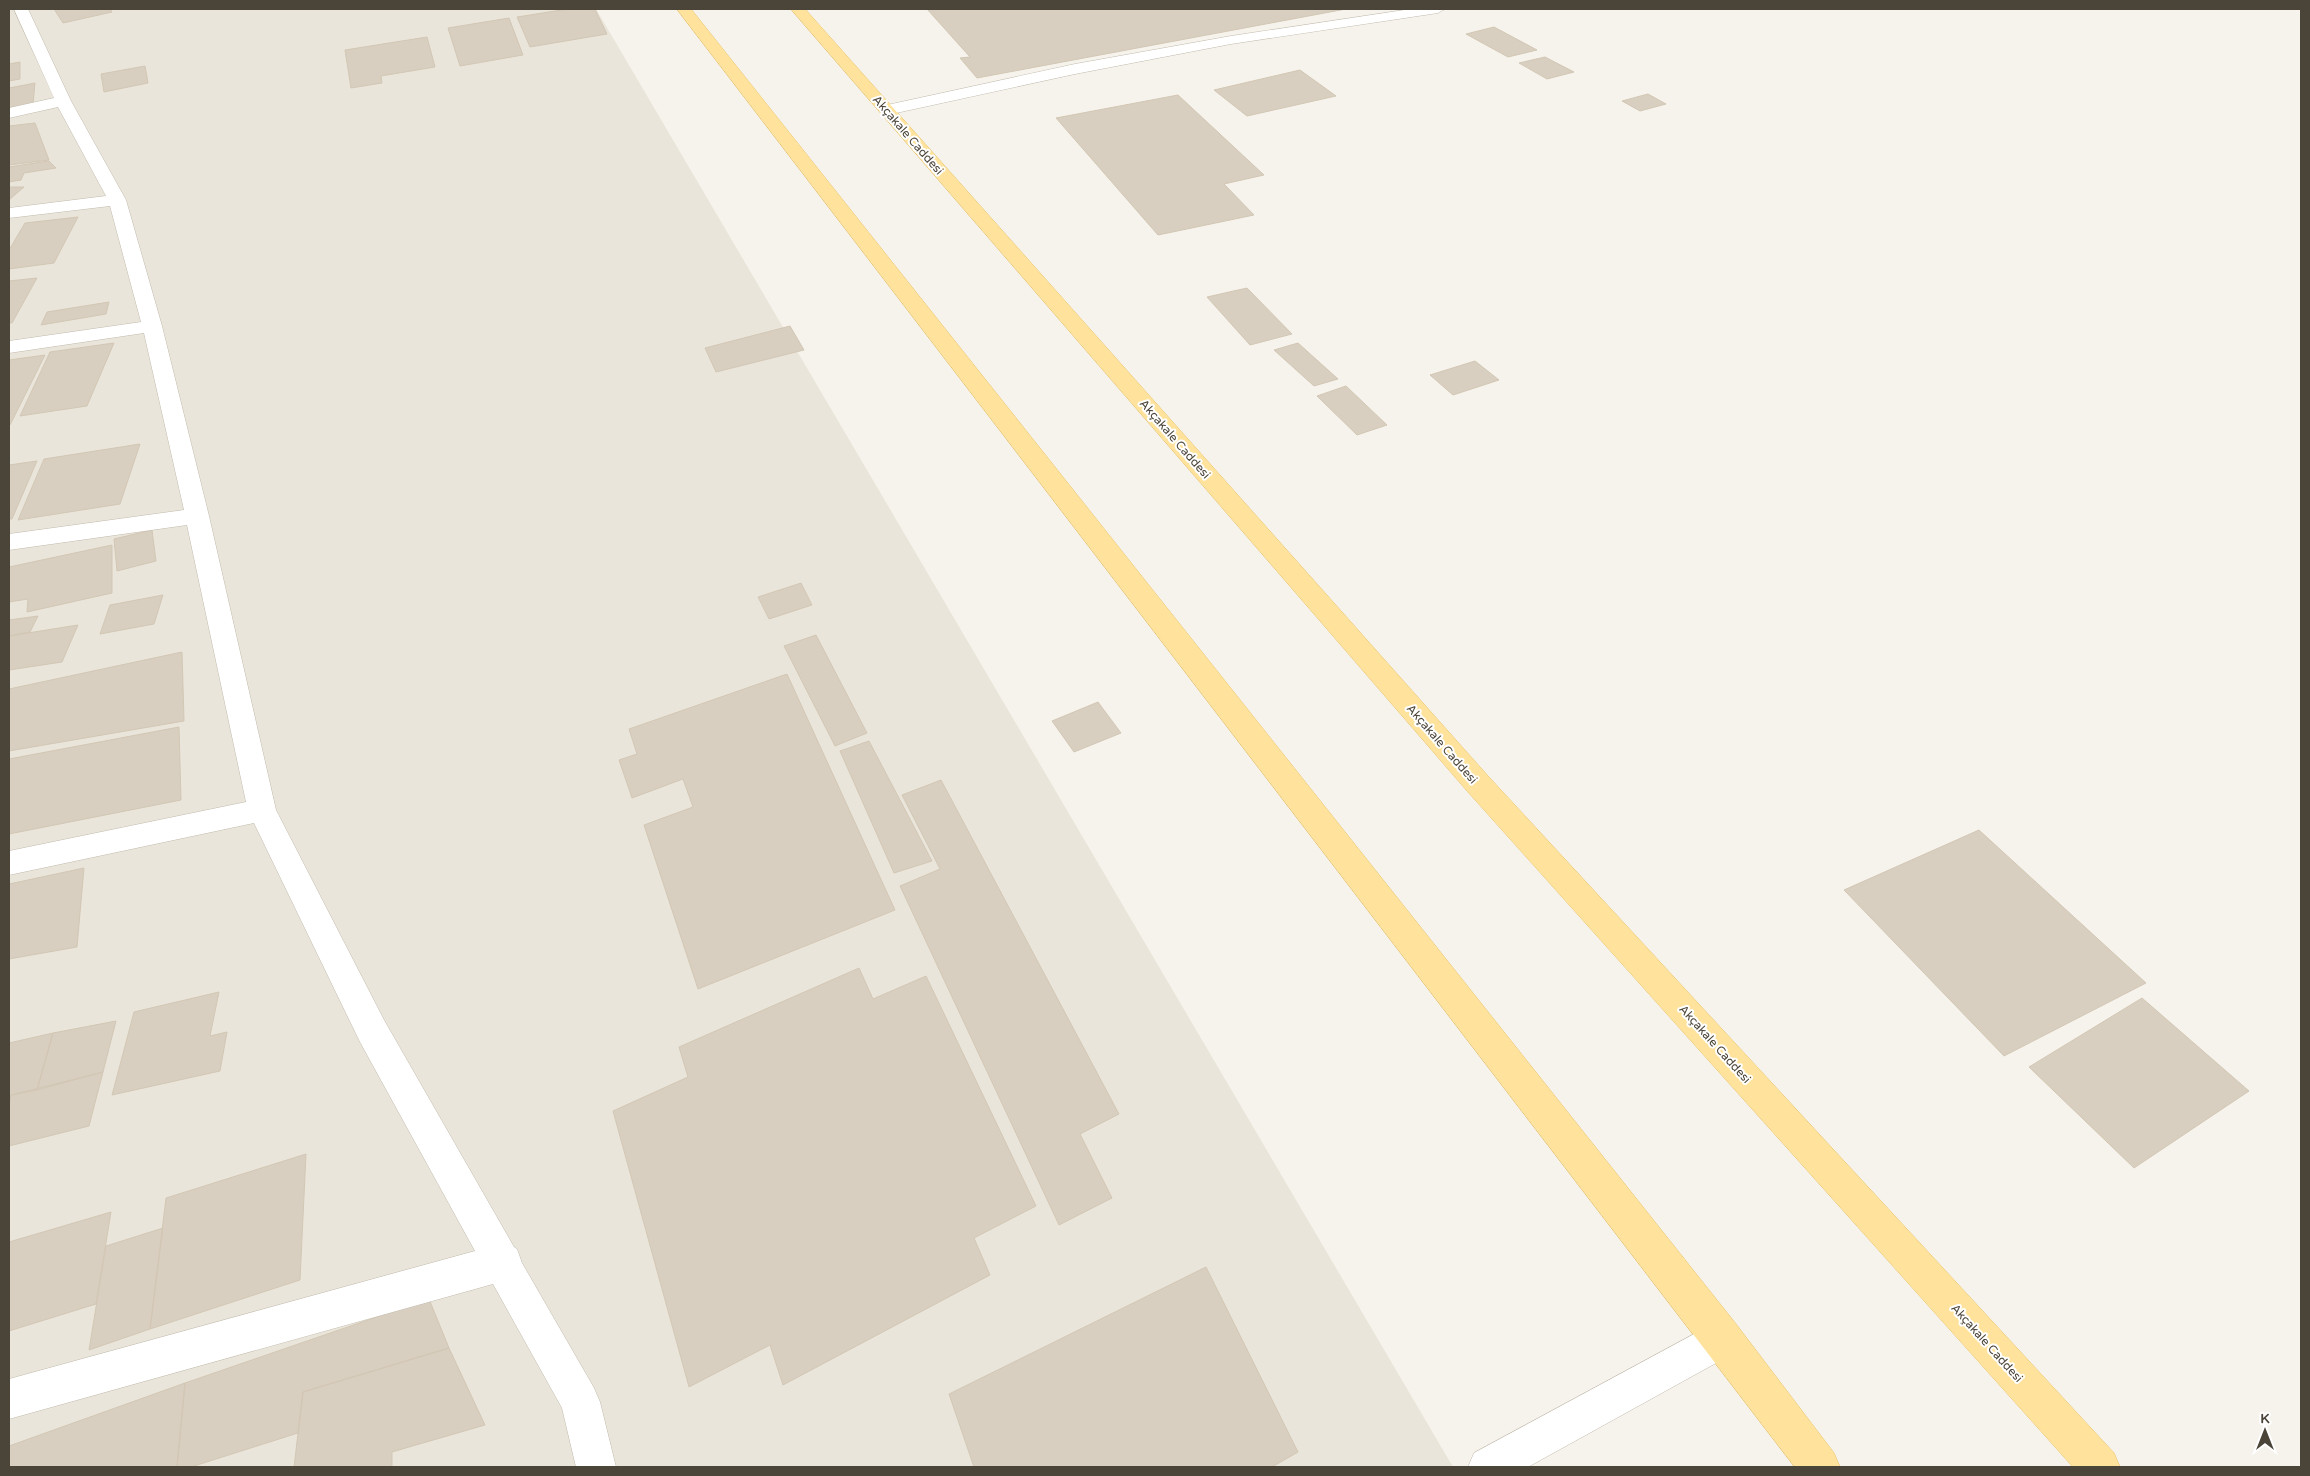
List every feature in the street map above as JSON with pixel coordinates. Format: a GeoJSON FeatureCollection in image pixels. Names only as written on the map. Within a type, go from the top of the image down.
{"type":"FeatureCollection","features":[{"type":"Feature","properties":{"kind":"main road"},"geometry":{"type":"LineString","coordinates":[[684,9],[1722,1338],[1820,1467]]}},
{"type":"Feature","properties":{"kind":"main road","name":"Akçakale Caddesi"},"geometry":{"type":"LineString","coordinates":[[798,9],[1478,784],[2100,1467]]}},
{"type":"Feature","properties":{"kind":"street"},"geometry":{"type":"LineString","coordinates":[[21,9],[63,102],[117,200],[152,326],[197,516],[262,810],[372,1031],[504,1262],[580,1402],[596,1467]]}},
{"type":"Feature","properties":{"kind":"street"},"geometry":{"type":"LineString","coordinates":[[887,110],[1085,67],[1231,40],[1438,9]]}},
{"type":"Feature","properties":{"kind":"street"},"geometry":{"type":"LineString","coordinates":[[9,113],[63,102]]}},
{"type":"Feature","properties":{"kind":"street"},"geometry":{"type":"LineString","coordinates":[[9,213],[117,200]]}},
{"type":"Feature","properties":{"kind":"street"},"geometry":{"type":"LineString","coordinates":[[9,347],[152,326]]}},
{"type":"Feature","properties":{"kind":"street"},"geometry":{"type":"LineString","coordinates":[[9,542],[197,516]]}},
{"type":"Feature","properties":{"kind":"street"},"geometry":{"type":"LineString","coordinates":[[9,863],[262,810]]}},
{"type":"Feature","properties":{"kind":"street"},"geometry":{"type":"LineString","coordinates":[[9,1399],[504,1262]]}},
{"type":"Feature","properties":{"kind":"street"},"geometry":{"type":"LineString","coordinates":[[1488,1467],[1722,1338]]}},
{"type":"Feature","properties":{"kind":"shaded area"},"geometry":{"type":"Polygon","coordinates":[[[9,9],[596,9],[1453,1467],[9,1467],[9,9]]]}},
{"type":"Feature","properties":{"kind":"building"},"geometry":{"type":"Polygon","coordinates":[[[54,9],[110,9],[112,12],[63,23],[54,9]]]}},
{"type":"Feature","properties":{"kind":"building"},"geometry":{"type":"Polygon","coordinates":[[[568,9],[595,9],[607,34],[530,47],[517,17],[568,9]]]}},
{"type":"Feature","properties":{"kind":"building"},"geometry":{"type":"Polygon","coordinates":[[[927,9],[1346,9],[977,78],[960,58],[970,57],[927,9]]]}},
{"type":"Feature","properties":{"kind":"building"},"geometry":{"type":"Polygon","coordinates":[[[509,18],[523,55],[460,66],[448,28],[509,18]]]}},
{"type":"Feature","properties":{"kind":"building"},"geometry":{"type":"Polygon","coordinates":[[[1494,27],[1537,50],[1508,57],[1466,34],[1494,27]]]}},
{"type":"Feature","properties":{"kind":"building"},"geometry":{"type":"Polygon","coordinates":[[[427,37],[435,67],[381,76],[382,83],[351,88],[345,50],[427,37]]]}},
{"type":"Feature","properties":{"kind":"building"},"geometry":{"type":"Polygon","coordinates":[[[1545,57],[1574,72],[1547,79],[1519,63],[1545,57]]]}},
{"type":"Feature","properties":{"kind":"building"},"geometry":{"type":"Polygon","coordinates":[[[20,62],[20,79],[9,81],[9,64],[20,62]]]}},
{"type":"Feature","properties":{"kind":"building"},"geometry":{"type":"Polygon","coordinates":[[[145,66],[148,83],[104,92],[101,74],[145,66]]]}},
{"type":"Feature","properties":{"kind":"building"},"geometry":{"type":"Polygon","coordinates":[[[1300,70],[1336,96],[1247,116],[1214,90],[1300,70]]]}},
{"type":"Feature","properties":{"kind":"building"},"geometry":{"type":"Polygon","coordinates":[[[35,83],[33,104],[9,108],[9,88],[35,83]]]}},
{"type":"Feature","properties":{"kind":"building"},"geometry":{"type":"Polygon","coordinates":[[[1648,94],[1666,104],[1640,111],[1622,101],[1648,94]]]}},
{"type":"Feature","properties":{"kind":"building"},"geometry":{"type":"Polygon","coordinates":[[[1178,95],[1264,175],[1224,184],[1254,215],[1158,235],[1056,118],[1178,95]]]}},
{"type":"Feature","properties":{"kind":"building"},"geometry":{"type":"Polygon","coordinates":[[[35,123],[49,160],[9,165],[9,126],[35,123]]]}},
{"type":"Feature","properties":{"kind":"building"},"geometry":{"type":"Polygon","coordinates":[[[49,161],[56,168],[24,173],[21,180],[9,182],[9,167],[49,161]]]}},
{"type":"Feature","properties":{"kind":"building"},"geometry":{"type":"Polygon","coordinates":[[[9,187],[24,187],[9,200],[9,187]]]}},
{"type":"Feature","properties":{"kind":"building"},"geometry":{"type":"Polygon","coordinates":[[[78,217],[54,263],[9,269],[9,250],[25,223],[78,217]]]}},
{"type":"Feature","properties":{"kind":"building"},"geometry":{"type":"Polygon","coordinates":[[[37,278],[12,323],[9,323],[9,281],[37,278]]]}},
{"type":"Feature","properties":{"kind":"building"},"geometry":{"type":"Polygon","coordinates":[[[1247,288],[1292,334],[1250,345],[1207,297],[1247,288]]]}},
{"type":"Feature","properties":{"kind":"building"},"geometry":{"type":"Polygon","coordinates":[[[109,302],[106,314],[41,325],[47,312],[109,302]]]}},
{"type":"Feature","properties":{"kind":"building"},"geometry":{"type":"Polygon","coordinates":[[[790,326],[804,350],[716,372],[705,348],[790,326]]]}},
{"type":"Feature","properties":{"kind":"building"},"geometry":{"type":"Polygon","coordinates":[[[114,343],[87,406],[20,416],[50,352],[114,343]]]}},
{"type":"Feature","properties":{"kind":"building"},"geometry":{"type":"Polygon","coordinates":[[[1298,343],[1338,379],[1314,386],[1274,350],[1298,343]]]}},
{"type":"Feature","properties":{"kind":"building"},"geometry":{"type":"Polygon","coordinates":[[[45,355],[10,425],[9,425],[9,360],[45,355]]]}},
{"type":"Feature","properties":{"kind":"building"},"geometry":{"type":"Polygon","coordinates":[[[1475,361],[1499,380],[1453,395],[1430,375],[1475,361]]]}},
{"type":"Feature","properties":{"kind":"building"},"geometry":{"type":"Polygon","coordinates":[[[1346,386],[1387,425],[1357,435],[1317,396],[1346,386]]]}},
{"type":"Feature","properties":{"kind":"building"},"geometry":{"type":"Polygon","coordinates":[[[140,444],[120,504],[18,520],[44,459],[140,444]]]}},
{"type":"Feature","properties":{"kind":"building"},"geometry":{"type":"Polygon","coordinates":[[[37,461],[12,519],[9,519],[9,465],[37,461]]]}},
{"type":"Feature","properties":{"kind":"building"},"geometry":{"type":"Polygon","coordinates":[[[152,530],[156,561],[117,571],[114,539],[152,530]]]}},
{"type":"Feature","properties":{"kind":"building"},"geometry":{"type":"Polygon","coordinates":[[[112,545],[112,593],[27,612],[28,599],[9,602],[9,567],[112,545]]]}},
{"type":"Feature","properties":{"kind":"building"},"geometry":{"type":"Polygon","coordinates":[[[801,583],[812,605],[769,619],[758,597],[801,583]]]}},
{"type":"Feature","properties":{"kind":"building"},"geometry":{"type":"Polygon","coordinates":[[[163,595],[154,624],[100,634],[110,605],[163,595]]]}},
{"type":"Feature","properties":{"kind":"building"},"geometry":{"type":"Polygon","coordinates":[[[38,616],[30,632],[9,636],[9,620],[38,616]]]}},
{"type":"Feature","properties":{"kind":"building"},"geometry":{"type":"Polygon","coordinates":[[[78,625],[62,662],[9,670],[9,636],[78,625]]]}},
{"type":"Feature","properties":{"kind":"building"},"geometry":{"type":"Polygon","coordinates":[[[816,635],[867,733],[835,746],[784,646],[816,635]]]}},
{"type":"Feature","properties":{"kind":"building"},"geometry":{"type":"Polygon","coordinates":[[[182,652],[184,721],[9,751],[9,689],[182,652]]]}},
{"type":"Feature","properties":{"kind":"building"},"geometry":{"type":"Polygon","coordinates":[[[787,674],[895,910],[698,989],[644,825],[693,807],[683,779],[632,798],[619,760],[637,754],[629,729],[787,674]]]}},
{"type":"Feature","properties":{"kind":"building"},"geometry":{"type":"Polygon","coordinates":[[[1098,702],[1121,733],[1074,752],[1052,721],[1098,702]]]}},
{"type":"Feature","properties":{"kind":"building"},"geometry":{"type":"Polygon","coordinates":[[[179,727],[181,800],[9,834],[9,759],[179,727]]]}},
{"type":"Feature","properties":{"kind":"building"},"geometry":{"type":"Polygon","coordinates":[[[869,741],[932,861],[894,873],[840,751],[869,741]]]}},
{"type":"Feature","properties":{"kind":"building"},"geometry":{"type":"Polygon","coordinates":[[[941,780],[1119,1114],[1080,1134],[1112,1198],[1059,1225],[900,886],[940,869],[902,795],[941,780]]]}},
{"type":"Feature","properties":{"kind":"building"},"geometry":{"type":"Polygon","coordinates":[[[1979,830],[2146,983],[2004,1056],[1844,890],[1979,830]]]}},
{"type":"Feature","properties":{"kind":"building"},"geometry":{"type":"Polygon","coordinates":[[[84,868],[77,947],[9,959],[9,884],[84,868]]]}},
{"type":"Feature","properties":{"kind":"building"},"geometry":{"type":"Polygon","coordinates":[[[859,968],[873,999],[926,976],[1036,1206],[974,1238],[990,1275],[783,1385],[770,1345],[689,1387],[613,1111],[688,1077],[679,1047],[859,968]]]}},
{"type":"Feature","properties":{"kind":"building"},"geometry":{"type":"Polygon","coordinates":[[[219,992],[210,1036],[227,1032],[220,1071],[112,1095],[134,1012],[219,992]]]}},
{"type":"Feature","properties":{"kind":"building"},"geometry":{"type":"Polygon","coordinates":[[[2142,998],[2249,1091],[2134,1168],[2029,1067],[2142,998]]]}},
{"type":"Feature","properties":{"kind":"building"},"geometry":{"type":"Polygon","coordinates":[[[116,1021],[103,1072],[37,1090],[53,1033],[116,1021]]]}},
{"type":"Feature","properties":{"kind":"building"},"geometry":{"type":"Polygon","coordinates":[[[53,1033],[37,1090],[11,1095],[9,1104],[9,1043],[53,1033]]]}},
{"type":"Feature","properties":{"kind":"building"},"geometry":{"type":"Polygon","coordinates":[[[103,1072],[89,1126],[9,1146],[9,1104],[11,1095],[103,1072]]]}},
{"type":"Feature","properties":{"kind":"building"},"geometry":{"type":"Polygon","coordinates":[[[306,1154],[300,1280],[150,1329],[166,1198],[306,1154]]]}},
{"type":"Feature","properties":{"kind":"building"},"geometry":{"type":"Polygon","coordinates":[[[111,1212],[96,1304],[9,1331],[9,1242],[111,1212]]]}},
{"type":"Feature","properties":{"kind":"building"},"geometry":{"type":"Polygon","coordinates":[[[163,1228],[150,1329],[89,1350],[106,1246],[163,1228]]]}},
{"type":"Feature","properties":{"kind":"building"},"geometry":{"type":"Polygon","coordinates":[[[1206,1267],[1298,1452],[1272,1467],[974,1467],[949,1394],[1206,1267]]]}},
{"type":"Feature","properties":{"kind":"building"},"geometry":{"type":"Polygon","coordinates":[[[429,1299],[449,1348],[303,1392],[298,1433],[191,1467],[177,1467],[185,1383],[429,1299]]]}},
{"type":"Feature","properties":{"kind":"building"},"geometry":{"type":"Polygon","coordinates":[[[449,1348],[485,1425],[392,1452],[392,1467],[294,1467],[303,1392],[449,1348]]]}},
{"type":"Feature","properties":{"kind":"building"},"geometry":{"type":"Polygon","coordinates":[[[185,1383],[177,1467],[9,1467],[9,1446],[185,1383]]]}}]}
